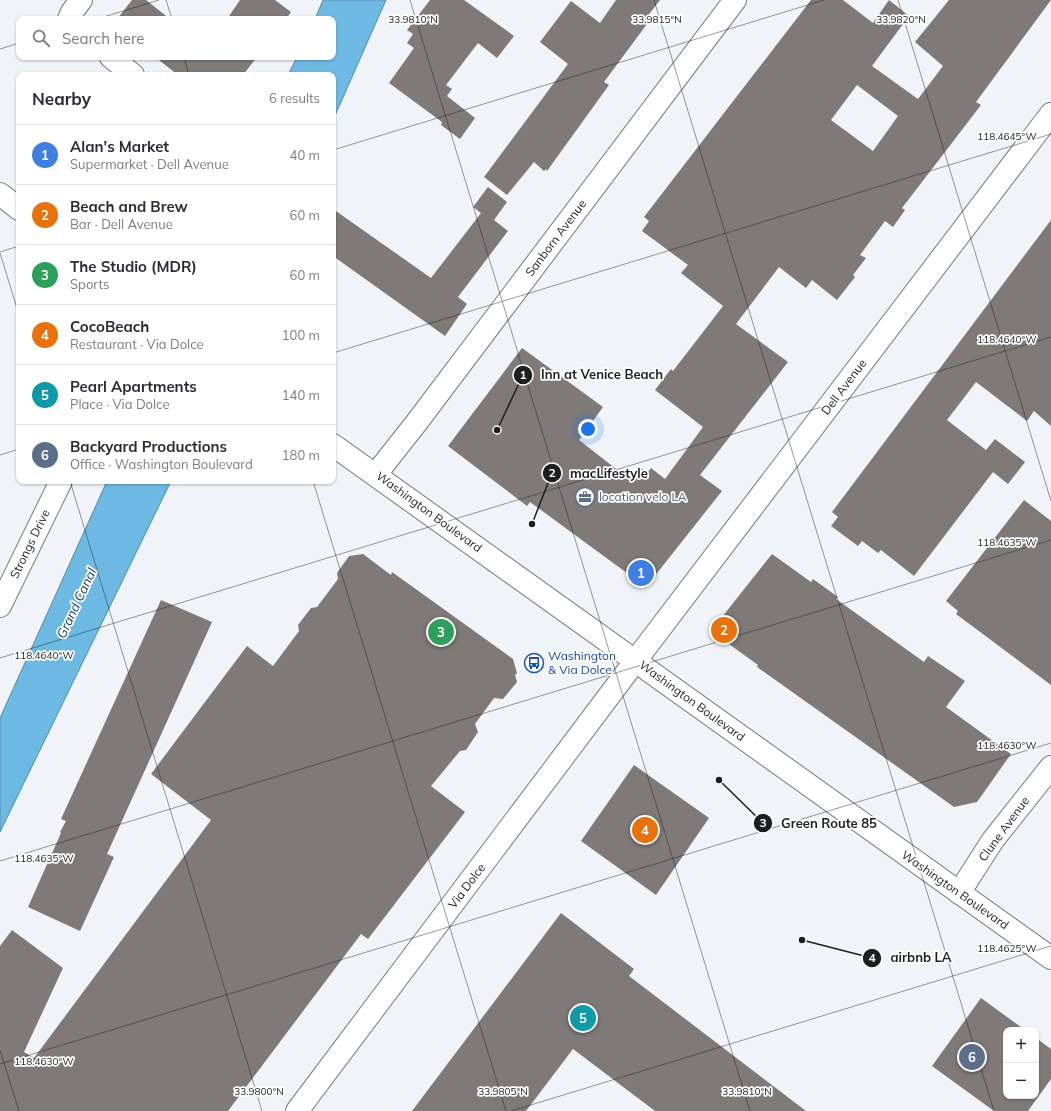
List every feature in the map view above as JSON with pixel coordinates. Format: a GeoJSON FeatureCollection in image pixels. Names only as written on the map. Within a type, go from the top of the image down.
{"type":"FeatureCollection","features":[{"type":"Feature","properties":{"kind":"street"},"geometry":{"type":"LineString","coordinates":[[70,16],[81,0]]}},
{"type":"Feature","properties":{"kind":"street","name":"Sanborn Avenue"},"geometry":{"type":"LineString","coordinates":[[376,474],[422,416],[735,0]]}},
{"type":"Feature","properties":{"kind":"street"},"geometry":{"type":"LineString","coordinates":[[115,60],[129,72]]}},
{"type":"Feature","properties":{"kind":"street","name":"Dell Avenue"},"geometry":{"type":"LineString","coordinates":[[636,660],[1051,114]]}},
{"type":"Feature","properties":{"kind":"street"},"geometry":{"type":"LineString","coordinates":[[0,194],[16,207]]}},
{"type":"Feature","properties":{"kind":"street","name":"Washington Boulevard"},"geometry":{"type":"LineString","coordinates":[[336,446],[636,660],[803,782],[1051,958]]}},
{"type":"Feature","properties":{"kind":"street","name":"Strongs Drive"},"geometry":{"type":"LineString","coordinates":[[0,606],[59,484]]}},
{"type":"Feature","properties":{"kind":"street","name":"Via Dolce"},"geometry":{"type":"LineString","coordinates":[[297,1111],[636,660]]}},
{"type":"Feature","properties":{"kind":"street","name":"Clune Avenue"},"geometry":{"type":"LineString","coordinates":[[960,893],[993,840],[1051,767]]}},
{"type":"Feature","properties":{"kind":"water"},"geometry":{"type":"Polygon","coordinates":[[[323,0],[386,0],[336,113],[336,72],[290,72],[296,60],[336,60],[336,16],[316,16],[323,0]]]}},
{"type":"Feature","properties":{"kind":"water","name":"Grand Canal"},"geometry":{"type":"Polygon","coordinates":[[[106,484],[170,484],[0,832],[0,718],[106,484]]]}},
{"type":"Feature","properties":{"kind":"building"},"geometry":{"type":"Polygon","coordinates":[[[132,0],[146,0],[166,16],[119,16],[132,0]]]}},
{"type":"Feature","properties":{"kind":"building"},"geometry":{"type":"Polygon","coordinates":[[[240,0],[275,0],[291,12],[288,16],[229,16],[240,0]]]}},
{"type":"Feature","properties":{"kind":"building"},"geometry":{"type":"Polygon","coordinates":[[[430,0],[464,0],[514,36],[497,58],[478,43],[446,85],[452,89],[447,96],[475,118],[460,139],[441,125],[442,122],[389,83],[414,48],[407,43],[413,34],[407,30],[430,0]]]}},
{"type":"Feature","properties":{"kind":"building"},"geometry":{"type":"Polygon","coordinates":[[[616,0],[660,0],[647,17],[650,20],[604,82],[609,85],[547,171],[546,169],[544,171],[534,162],[507,195],[484,177],[568,64],[540,42],[571,1],[600,23],[616,0]]]}},
{"type":"Feature","properties":{"kind":"building"},"geometry":{"type":"Polygon","coordinates":[[[811,0],[843,0],[873,23],[889,0],[909,16],[872,66],[918,99],[943,66],[915,42],[949,0],[1051,0],[976,102],[981,105],[902,208],[905,210],[893,227],[885,221],[860,255],[866,258],[853,275],[855,277],[837,300],[812,280],[806,288],[779,267],[736,324],[788,362],[700,475],[722,491],[646,587],[530,502],[527,506],[448,446],[522,348],[603,407],[579,440],[629,479],[639,466],[647,473],[651,468],[665,479],[703,427],[655,390],[671,369],[673,371],[723,306],[681,273],[688,265],[642,231],[649,221],[644,217],[811,0]],[[857,85],[831,120],[873,151],[898,116],[857,85]]]}},
{"type":"Feature","properties":{"kind":"building"},"geometry":{"type":"Polygon","coordinates":[[[159,60],[255,60],[245,72],[174,72],[159,60]]]}},
{"type":"Feature","properties":{"kind":"building"},"geometry":{"type":"Polygon","coordinates":[[[488,187],[507,202],[494,220],[508,231],[458,297],[467,304],[445,336],[336,258],[336,211],[431,278],[481,213],[473,207],[488,187]]]}},
{"type":"Feature","properties":{"kind":"building"},"geometry":{"type":"Polygon","coordinates":[[[1051,220],[1051,426],[1034,411],[1027,421],[976,382],[947,420],[986,450],[995,439],[1025,462],[1008,484],[993,472],[914,576],[881,550],[878,553],[862,541],[858,546],[831,526],[838,517],[832,512],[1051,220]]]}},
{"type":"Feature","properties":{"kind":"building"},"geometry":{"type":"Polygon","coordinates":[[[1024,500],[1051,521],[1051,685],[956,614],[958,611],[946,601],[1024,500]]]}},
{"type":"Feature","properties":{"kind":"building"},"geometry":{"type":"Polygon","coordinates":[[[363,554],[391,575],[392,572],[513,659],[517,673],[515,675],[517,682],[503,699],[494,698],[475,724],[478,732],[466,750],[460,751],[431,786],[465,812],[368,939],[361,934],[228,1111],[0,1111],[0,946],[12,930],[63,968],[24,1052],[34,1058],[211,820],[151,774],[247,646],[273,666],[299,631],[298,625],[311,608],[317,607],[338,579],[337,573],[349,556],[363,554]]]}},
{"type":"Feature","properties":{"kind":"building"},"geometry":{"type":"Polygon","coordinates":[[[772,554],[811,582],[813,579],[838,597],[836,599],[924,662],[928,656],[965,681],[946,707],[1011,754],[977,802],[954,807],[757,667],[758,665],[711,631],[772,554]]]}},
{"type":"Feature","properties":{"kind":"building"},"geometry":{"type":"Polygon","coordinates":[[[161,600],[212,622],[107,854],[114,857],[80,931],[28,907],[66,821],[61,819],[161,600]]]}},
{"type":"Feature","properties":{"kind":"building"},"geometry":{"type":"Polygon","coordinates":[[[634,765],[709,818],[656,895],[581,841],[634,765]]]}},
{"type":"Feature","properties":{"kind":"building"},"geometry":{"type":"Polygon","coordinates":[[[561,913],[634,969],[629,976],[806,1111],[655,1111],[573,1049],[526,1111],[412,1111],[561,913]]]}},
{"type":"Feature","properties":{"kind":"building"},"geometry":{"type":"Polygon","coordinates":[[[981,998],[1021,1027],[1003,1027],[1003,1099],[1037,1099],[1028,1111],[994,1111],[932,1066],[981,998]]]}},
{"type":"Feature","properties":{"kind":"building"},"geometry":{"type":"Polygon","coordinates":[[[1039,1040],[1051,1049],[1051,1079],[1039,1096],[1039,1040]]]}},
{"type":"Feature","properties":{"kind":"place","name":"Inn at Venice Beach"},"geometry":{"type":"Point","coordinates":[497,430]}},
{"type":"Feature","properties":{"kind":"place","name":"location velo LA"},"geometry":{"type":"Point","coordinates":[585,497]}},
{"type":"Feature","properties":{"kind":"place","name":"macLifestyle"},"geometry":{"type":"Point","coordinates":[532,524]}},
{"type":"Feature","properties":{"kind":"place","name":"Alan's Market"},"geometry":{"type":"Point","coordinates":[641,573]}},
{"type":"Feature","properties":{"kind":"place","name":"Beach and Brew"},"geometry":{"type":"Point","coordinates":[724,630]}},
{"type":"Feature","properties":{"kind":"place","name":"The Studio (MDR)"},"geometry":{"type":"Point","coordinates":[441,632]}},
{"type":"Feature","properties":{"kind":"place","name":"Washington & Via Dolce"},"geometry":{"type":"Point","coordinates":[534,663]}},
{"type":"Feature","properties":{"kind":"place","name":"Green Route 85"},"geometry":{"type":"Point","coordinates":[719,780]}},
{"type":"Feature","properties":{"kind":"place","name":"CocoBeach"},"geometry":{"type":"Point","coordinates":[645,830]}},
{"type":"Feature","properties":{"kind":"place","name":"airbnb LA"},"geometry":{"type":"Point","coordinates":[802,940]}},
{"type":"Feature","properties":{"kind":"place","name":"Pearl Apartments"},"geometry":{"type":"Point","coordinates":[583,1018]}},
{"type":"Feature","properties":{"kind":"place","name":"Backyard Productions"},"geometry":{"type":"Point","coordinates":[972,1057]}}]}
